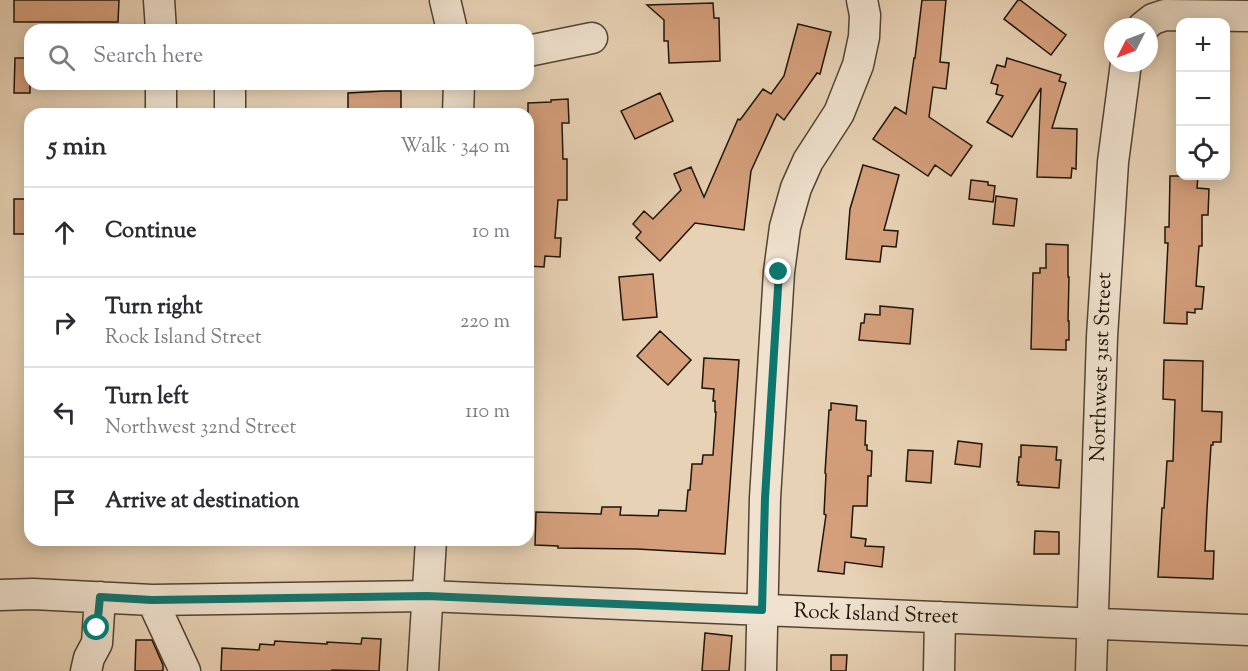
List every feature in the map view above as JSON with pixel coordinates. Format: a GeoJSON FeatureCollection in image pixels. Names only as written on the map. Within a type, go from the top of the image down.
{"type":"FeatureCollection","features":[{"type":"Feature","properties":{"kind":"street"},"geometry":{"type":"LineString","coordinates":[[159,0],[161,24]]}},
{"type":"Feature","properties":{"kind":"street"},"geometry":{"type":"LineString","coordinates":[[445,0],[451,24]]}},
{"type":"Feature","properties":{"kind":"street"},"geometry":{"type":"LineString","coordinates":[[760,671],[765,498],[779,272],[785,227],[796,188],[808,161],[839,113],[858,65],[864,37],[865,15],[862,0]]}},
{"type":"Feature","properties":{"kind":"street"},"geometry":{"type":"LineString","coordinates":[[1156,18],[1165,15],[1248,16]]}},
{"type":"Feature","properties":{"kind":"street"},"geometry":{"type":"LineString","coordinates":[[534,50],[592,38]]}},
{"type":"Feature","properties":{"kind":"street","name":"Northwest 31st Street"},"geometry":{"type":"LineString","coordinates":[[1091,671],[1102,337],[1113,162],[1125,72]]}},
{"type":"Feature","properties":{"kind":"street"},"geometry":{"type":"LineString","coordinates":[[161,90],[161,108]]}},
{"type":"Feature","properties":{"kind":"street"},"geometry":{"type":"LineString","coordinates":[[230,90],[230,108]]}},
{"type":"Feature","properties":{"kind":"street"},"geometry":{"type":"LineString","coordinates":[[458,108],[459,90]]}},
{"type":"Feature","properties":{"kind":"street"},"geometry":{"type":"LineString","coordinates":[[423,671],[431,546]]}},
{"type":"Feature","properties":{"kind":"street","name":"Rock Island Street"},"geometry":{"type":"LineString","coordinates":[[0,596],[33,594],[152,600],[427,596],[1248,630]]}},
{"type":"Feature","properties":{"kind":"street"},"geometry":{"type":"LineString","coordinates":[[86,671],[89,658],[97,643],[100,597]]}},
{"type":"Feature","properties":{"kind":"street"},"geometry":{"type":"LineString","coordinates":[[152,600],[185,671]]}},
{"type":"Feature","properties":{"kind":"street"},"geometry":{"type":"LineString","coordinates":[[939,671],[940,617]]}},
{"type":"Feature","properties":{"kind":"building"},"geometry":{"type":"Polygon","coordinates":[[[14,0],[119,0],[118,22],[14,22],[14,0]]]}},
{"type":"Feature","properties":{"kind":"building"},"geometry":{"type":"Polygon","coordinates":[[[922,0],[946,0],[940,62],[949,63],[946,89],[933,87],[929,117],[972,146],[951,176],[935,165],[928,176],[873,139],[895,107],[906,114],[922,0]]]}},
{"type":"Feature","properties":{"kind":"building"},"geometry":{"type":"Polygon","coordinates":[[[1018,0],[1066,35],[1051,55],[1004,19],[1018,0]]]}},
{"type":"Feature","properties":{"kind":"building"},"geometry":{"type":"Polygon","coordinates":[[[713,3],[714,18],[719,18],[720,61],[669,63],[668,41],[664,41],[664,20],[647,5],[713,3]]]}},
{"type":"Feature","properties":{"kind":"building"},"geometry":{"type":"Polygon","coordinates":[[[798,24],[831,32],[820,74],[817,73],[784,120],[777,114],[751,171],[744,230],[695,223],[660,261],[636,238],[641,232],[633,224],[644,211],[653,219],[681,190],[674,174],[691,167],[704,197],[738,119],[740,120],[763,89],[771,94],[784,76],[798,24]]]}},
{"type":"Feature","properties":{"kind":"building"},"geometry":{"type":"Polygon","coordinates":[[[15,58],[24,58],[24,90],[30,90],[30,93],[14,93],[15,58]]]}},
{"type":"Feature","properties":{"kind":"building"},"geometry":{"type":"Polygon","coordinates":[[[1007,58],[1061,75],[1059,81],[1066,83],[1052,128],[1077,129],[1076,169],[1072,168],[1071,178],[1037,177],[1041,88],[1012,137],[987,122],[1003,96],[996,94],[998,85],[991,83],[997,65],[1005,67],[1007,58]]]}},
{"type":"Feature","properties":{"kind":"building"},"geometry":{"type":"Polygon","coordinates":[[[401,91],[401,108],[348,108],[348,93],[401,91]]]}},
{"type":"Feature","properties":{"kind":"building"},"geometry":{"type":"Polygon","coordinates":[[[660,93],[673,121],[635,139],[621,111],[660,93]]]}},
{"type":"Feature","properties":{"kind":"building"},"geometry":{"type":"Polygon","coordinates":[[[568,99],[569,123],[562,123],[563,159],[567,159],[567,200],[558,200],[555,238],[561,238],[560,257],[545,256],[544,267],[534,266],[534,108],[528,108],[528,103],[551,102],[551,100],[568,99]]]}},
{"type":"Feature","properties":{"kind":"building"},"geometry":{"type":"Polygon","coordinates":[[[863,165],[899,175],[884,230],[898,231],[896,247],[882,246],[880,262],[846,259],[850,209],[863,165]]]}},
{"type":"Feature","properties":{"kind":"building"},"geometry":{"type":"Polygon","coordinates":[[[1170,176],[1176,176],[1176,180],[1198,180],[1197,188],[1209,189],[1208,215],[1202,215],[1202,246],[1199,246],[1196,286],[1204,287],[1202,309],[1195,309],[1195,313],[1187,312],[1187,324],[1164,323],[1168,243],[1165,243],[1165,227],[1169,227],[1170,176]]]}},
{"type":"Feature","properties":{"kind":"building"},"geometry":{"type":"Polygon","coordinates":[[[971,180],[988,182],[988,185],[995,186],[993,202],[969,199],[971,180]]]}},
{"type":"Feature","properties":{"kind":"building"},"geometry":{"type":"Polygon","coordinates":[[[996,196],[1017,199],[1014,226],[993,224],[996,196]]]}},
{"type":"Feature","properties":{"kind":"building"},"geometry":{"type":"Polygon","coordinates":[[[14,199],[24,199],[24,234],[14,234],[14,199]]]}},
{"type":"Feature","properties":{"kind":"building"},"geometry":{"type":"Polygon","coordinates":[[[1046,244],[1068,245],[1069,340],[1066,340],[1066,350],[1031,349],[1033,273],[1040,273],[1040,268],[1046,268],[1046,244]]]}},
{"type":"Feature","properties":{"kind":"building"},"geometry":{"type":"Polygon","coordinates":[[[653,274],[657,317],[623,320],[619,277],[653,274]]]}},
{"type":"Feature","properties":{"kind":"building"},"geometry":{"type":"Polygon","coordinates":[[[880,306],[913,309],[910,344],[859,340],[861,323],[864,323],[865,314],[880,315],[880,306]]]}},
{"type":"Feature","properties":{"kind":"building"},"geometry":{"type":"Polygon","coordinates":[[[660,331],[691,360],[668,385],[637,356],[660,331]]]}},
{"type":"Feature","properties":{"kind":"building"},"geometry":{"type":"Polygon","coordinates":[[[704,358],[739,360],[725,554],[637,549],[558,548],[558,546],[535,545],[536,512],[601,514],[602,507],[621,507],[620,515],[658,516],[659,510],[686,511],[692,464],[702,464],[703,455],[713,455],[716,412],[715,401],[713,401],[714,389],[702,388],[704,358]]]}},
{"type":"Feature","properties":{"kind":"building"},"geometry":{"type":"Polygon","coordinates":[[[1164,360],[1203,361],[1202,411],[1222,412],[1221,442],[1213,442],[1211,445],[1207,509],[1205,551],[1214,551],[1213,579],[1158,577],[1167,461],[1173,461],[1175,400],[1163,399],[1164,360]]]}},
{"type":"Feature","properties":{"kind":"building"},"geometry":{"type":"Polygon","coordinates":[[[831,403],[857,406],[856,420],[866,421],[865,445],[867,445],[867,450],[872,451],[871,476],[868,476],[867,506],[853,506],[851,537],[866,539],[865,546],[884,547],[882,567],[845,562],[844,574],[818,571],[826,515],[824,514],[825,473],[831,403]]]}},
{"type":"Feature","properties":{"kind":"building"},"geometry":{"type":"Polygon","coordinates":[[[958,441],[982,444],[980,467],[955,464],[958,441]]]}},
{"type":"Feature","properties":{"kind":"building"},"geometry":{"type":"Polygon","coordinates":[[[1021,445],[1057,447],[1056,460],[1061,460],[1059,488],[1018,485],[1021,445]]]}},
{"type":"Feature","properties":{"kind":"building"},"geometry":{"type":"Polygon","coordinates":[[[908,450],[933,451],[931,483],[906,481],[908,450]]]}},
{"type":"Feature","properties":{"kind":"building"},"geometry":{"type":"Polygon","coordinates":[[[1035,531],[1059,532],[1059,554],[1034,554],[1035,531]]]}},
{"type":"Feature","properties":{"kind":"building"},"geometry":{"type":"Polygon","coordinates":[[[705,633],[732,636],[729,671],[702,671],[705,633]]]}},
{"type":"Feature","properties":{"kind":"building"},"geometry":{"type":"Polygon","coordinates":[[[362,638],[381,639],[379,671],[221,671],[222,648],[259,650],[260,644],[274,645],[275,641],[361,644],[362,638]]]}},
{"type":"Feature","properties":{"kind":"building"},"geometry":{"type":"Polygon","coordinates":[[[136,640],[152,640],[163,665],[163,671],[135,671],[136,640]]]}},
{"type":"Feature","properties":{"kind":"building"},"geometry":{"type":"Polygon","coordinates":[[[831,655],[847,655],[846,671],[831,671],[831,655]]]}},
{"type":"Feature","properties":{"kind":"route"},"geometry":{"type":"LineString","coordinates":[[97,628],[100,597],[152,600],[427,596],[762,610],[765,498],[779,272]]}}]}
